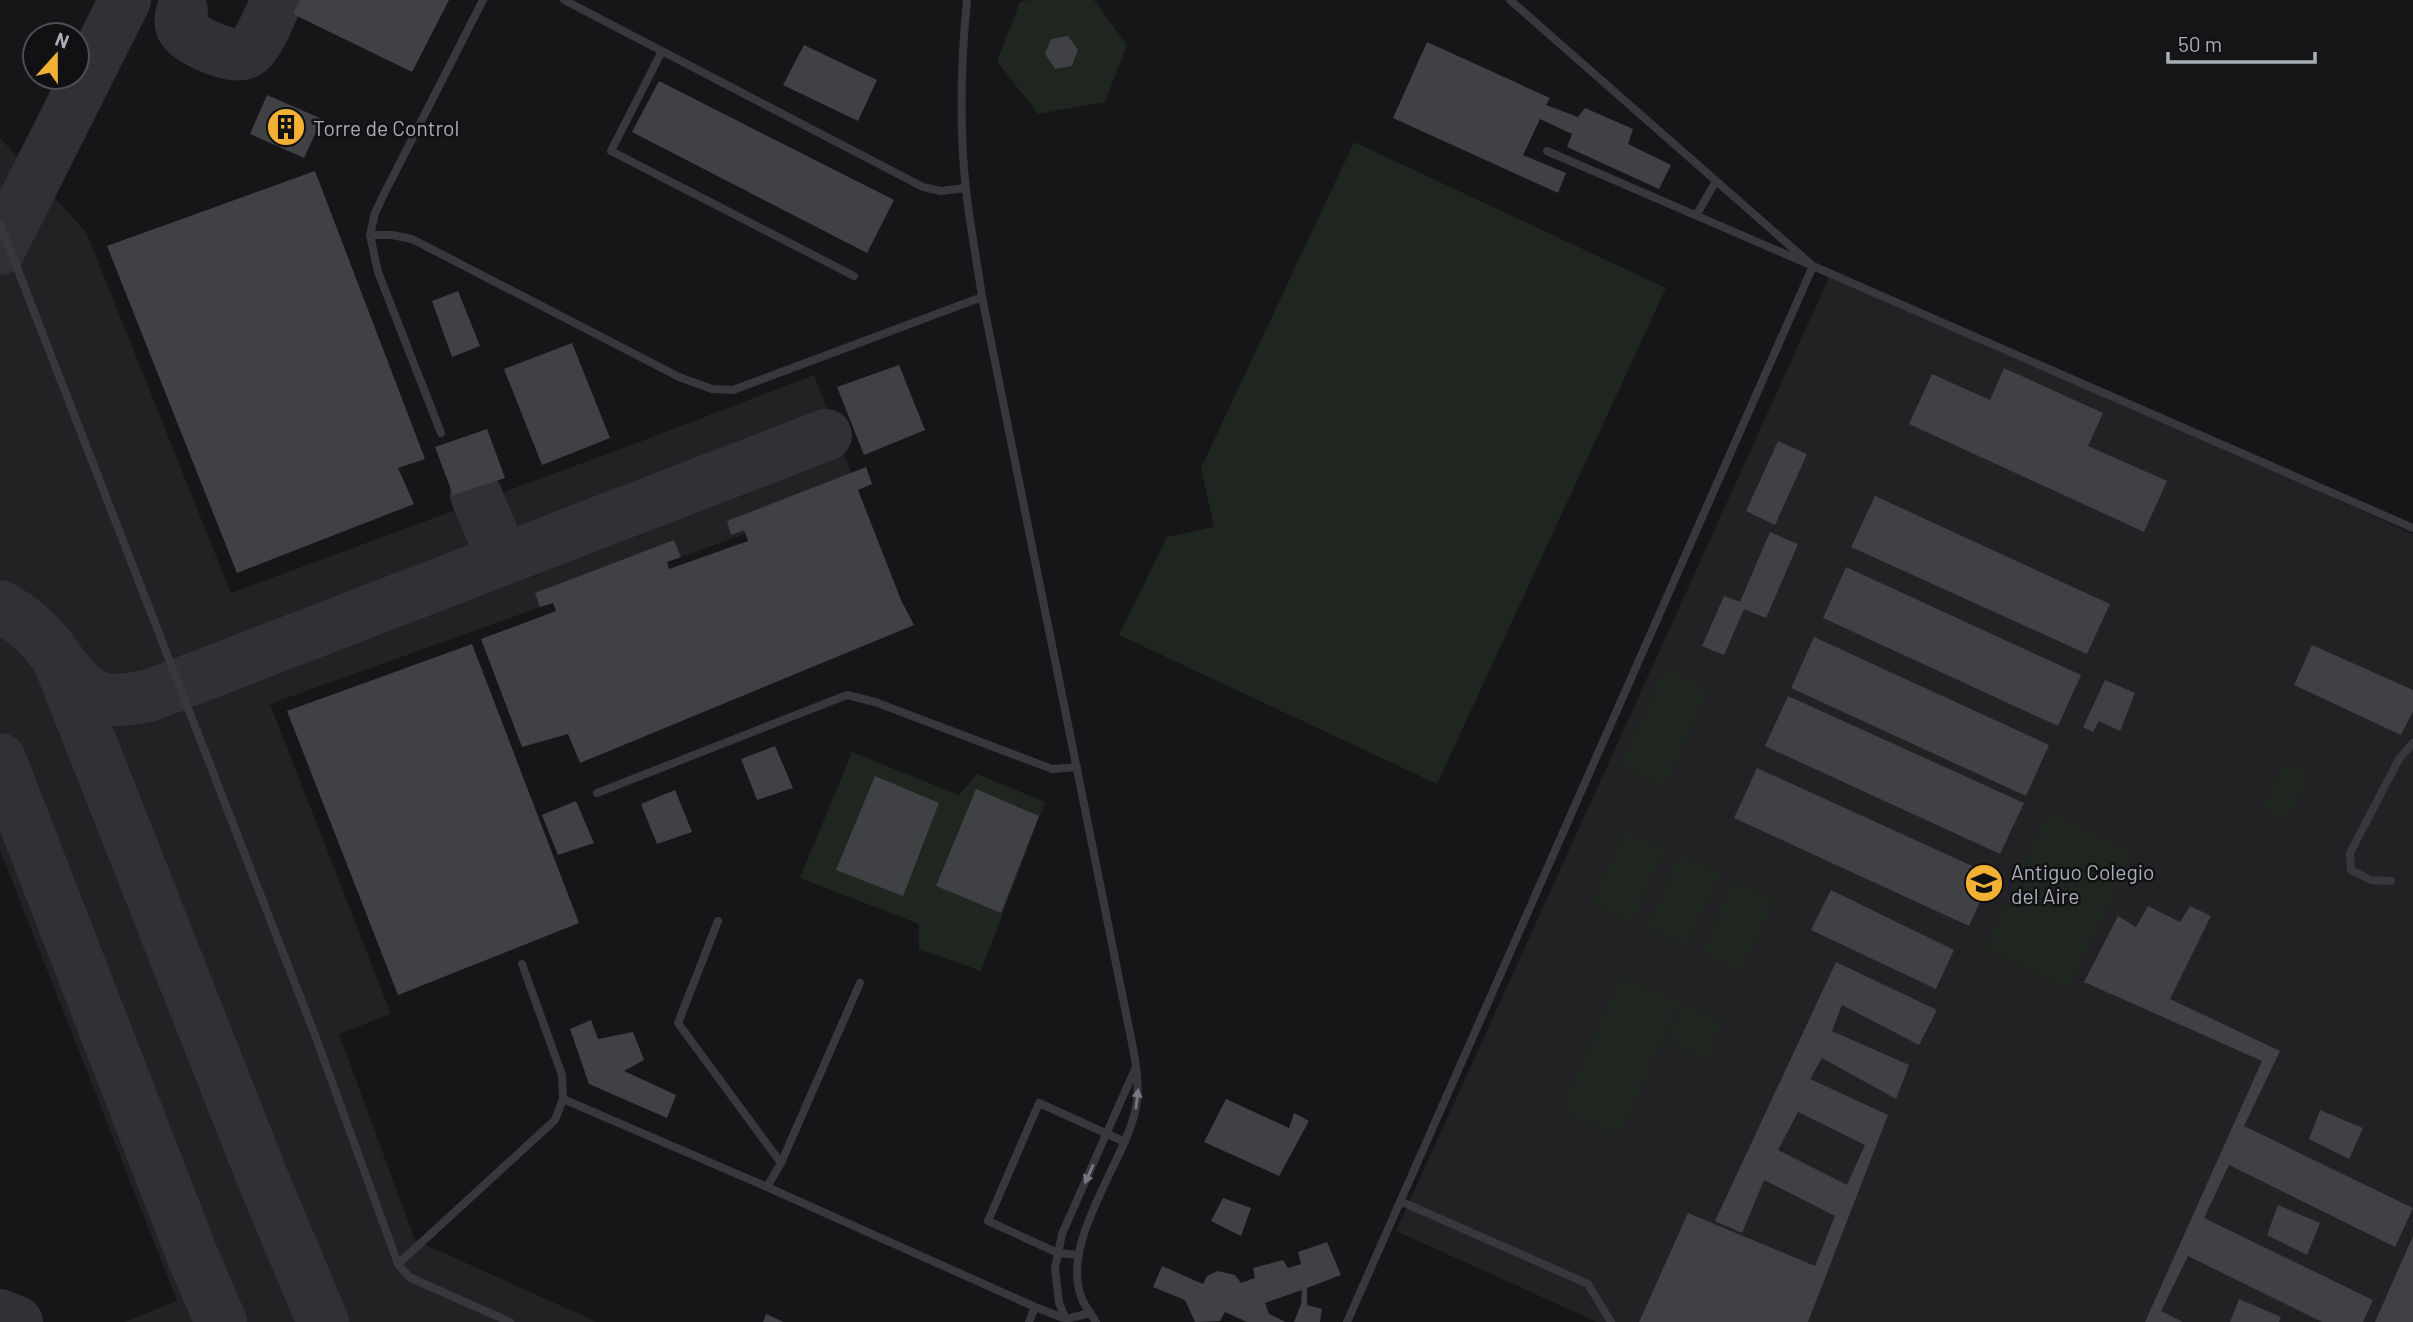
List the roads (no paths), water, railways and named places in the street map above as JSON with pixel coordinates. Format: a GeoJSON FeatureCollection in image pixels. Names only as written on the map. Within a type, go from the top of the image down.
{"type":"FeatureCollection","features":[{"type":"Feature","properties":{"kind":"lane"},"geometry":{"type":"LineString","coordinates":[[442,433],[378,272],[370,235],[383,196],[483,0]]}},
{"type":"Feature","properties":{"kind":"lane"},"geometry":{"type":"LineString","coordinates":[[564,0],[923,187],[941,191],[966,188]]}},
{"type":"Feature","properties":{"kind":"lane"},"geometry":{"type":"LineString","coordinates":[[967,0],[963,50],[966,188],[982,297],[1139,1088],[1136,1110],[1125,1142],[1082,1238],[1076,1265],[1082,1298],[1096,1322]]}},
{"type":"Feature","properties":{"kind":"lane"},"geometry":{"type":"LineString","coordinates":[[1510,0],[1813,266]]}},
{"type":"Feature","properties":{"kind":"lane"},"geometry":{"type":"LineString","coordinates":[[662,51],[611,150],[854,276]]}},
{"type":"Feature","properties":{"kind":"lane"},"geometry":{"type":"LineString","coordinates":[[1547,151],[1697,214],[2413,528]]}},
{"type":"Feature","properties":{"kind":"lane"},"geometry":{"type":"LineString","coordinates":[[1697,214],[1716,181]]}},
{"type":"Feature","properties":{"kind":"lane"},"geometry":{"type":"LineString","coordinates":[[0,224],[315,1035],[398,1264],[409,1277],[510,1322]]}},
{"type":"Feature","properties":{"kind":"lane"},"geometry":{"type":"LineString","coordinates":[[370,235],[412,239],[679,377],[712,389],[733,390],[982,297]]}},
{"type":"Feature","properties":{"kind":"lane"},"geometry":{"type":"LineString","coordinates":[[1347,1322],[1813,266]]}},
{"type":"Feature","properties":{"kind":"lane"},"geometry":{"type":"LineString","coordinates":[[597,793],[847,695],[875,702],[1052,769],[1077,767]]}},
{"type":"Feature","properties":{"kind":"lane"},"geometry":{"type":"LineString","coordinates":[[2391,881],[2371,880],[2351,870],[2350,853],[2399,759],[2413,743]]}},
{"type":"Feature","properties":{"kind":"lane"},"geometry":{"type":"LineString","coordinates":[[718,921],[678,1023],[781,1163]]}},
{"type":"Feature","properties":{"kind":"lane"},"geometry":{"type":"LineString","coordinates":[[398,1264],[555,1119],[563,1099],[562,1075],[522,964]]}},
{"type":"Feature","properties":{"kind":"lane"},"geometry":{"type":"LineString","coordinates":[[767,1186],[781,1163],[860,983]]}},
{"type":"Feature","properties":{"kind":"lane"},"geometry":{"type":"LineString","coordinates":[[1066,1321],[1059,1303],[1055,1268],[1062,1234],[1136,1067]]}},
{"type":"Feature","properties":{"kind":"lane"},"geometry":{"type":"LineString","coordinates":[[563,1099],[767,1186],[1066,1321],[1091,1312]]}},
{"type":"Feature","properties":{"kind":"lane"},"geometry":{"type":"LineString","coordinates":[[1079,1255],[1058,1253],[988,1221],[1039,1103],[1125,1142]]}},
{"type":"Feature","properties":{"kind":"lane"},"geometry":{"type":"LineString","coordinates":[[1400,1201],[1588,1284],[1611,1322]]}},
{"type":"Feature","properties":{"kind":"lane"},"geometry":{"type":"LineString","coordinates":[[1029,1322],[1035,1307]]}},
{"type":"Feature","properties":{"kind":"place","name":"Torre de Control"},"geometry":{"type":"Point","coordinates":[286,127]}},
{"type":"Feature","properties":{"kind":"place","name":"Antiguo Colegio del Aire"},"geometry":{"type":"Point","coordinates":[1984,883]}}]}
